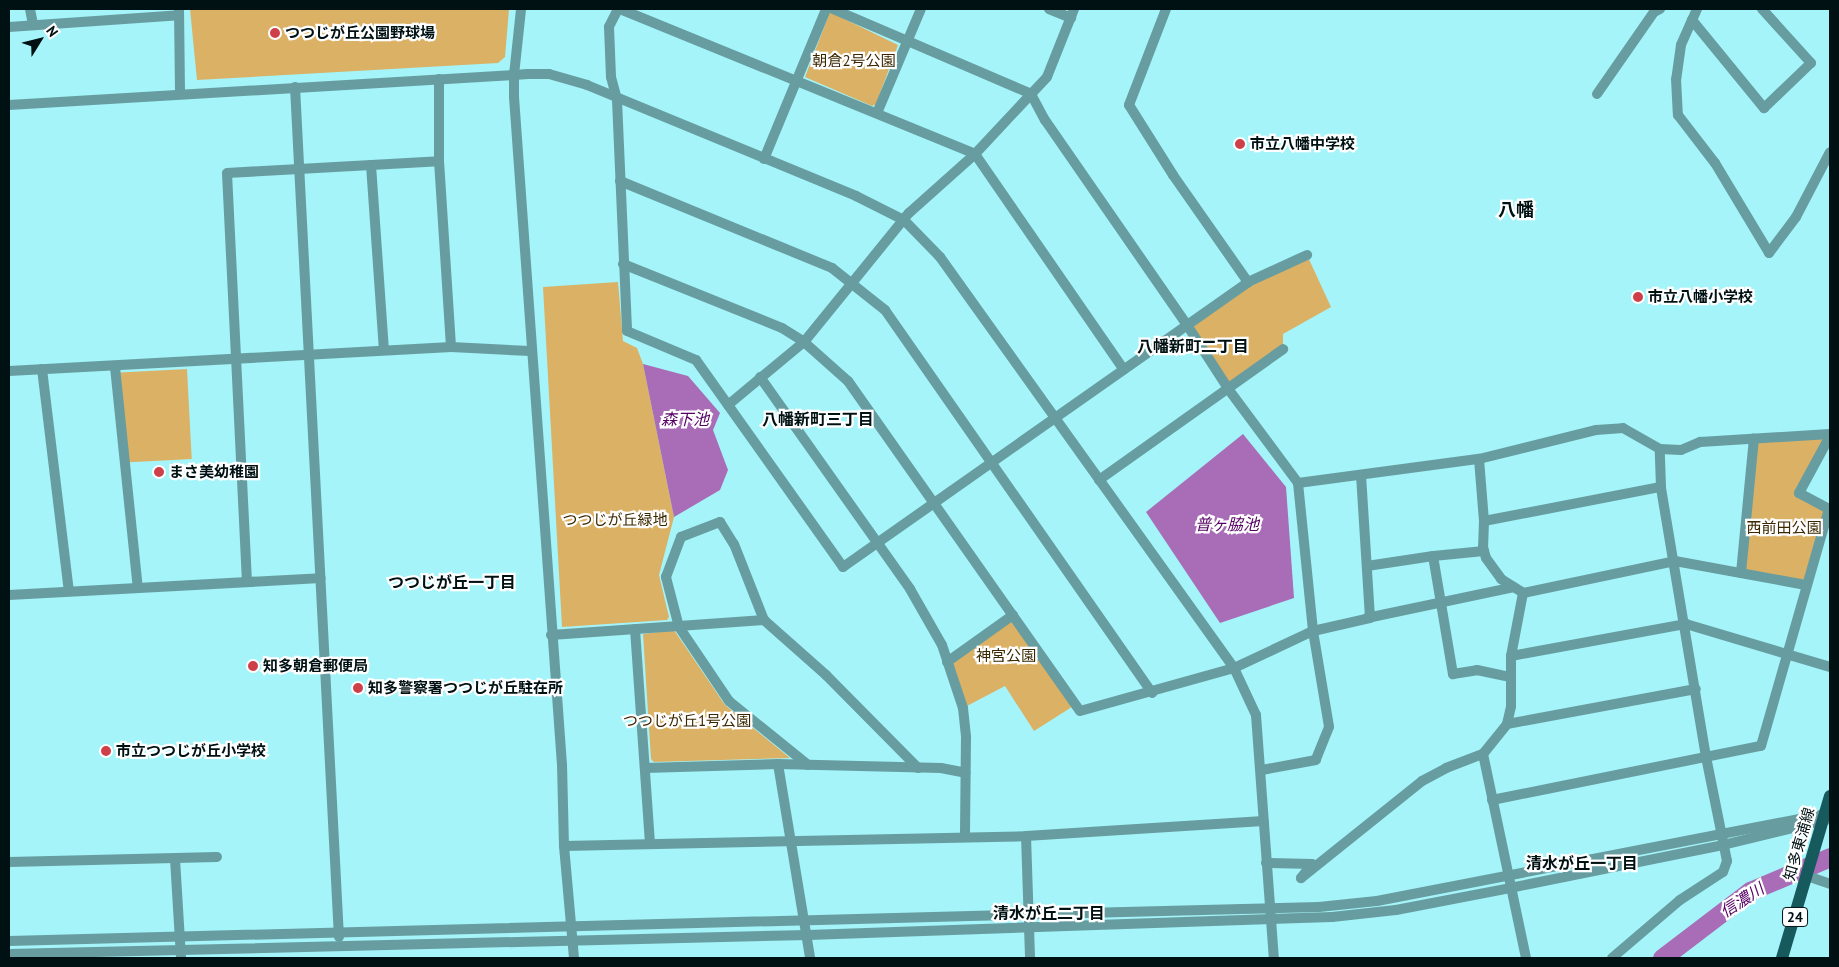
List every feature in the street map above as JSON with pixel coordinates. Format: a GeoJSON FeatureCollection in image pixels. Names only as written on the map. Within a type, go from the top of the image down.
{"type":"FeatureCollection","features":[{"type":"Feature","properties":{"kind":"main road","name":"知多東浦線"},"geometry":{"type":"LineString","coordinates":[[1782,958],[1815,846],[1826,817],[1830,796]]}},
{"type":"Feature","properties":{"kind":"street"},"geometry":{"type":"LineString","coordinates":[[30,9],[34,26]]}},
{"type":"Feature","properties":{"kind":"street"},"geometry":{"type":"LineString","coordinates":[[521,9],[514,75],[530,350],[562,765],[564,846],[574,958]]}},
{"type":"Feature","properties":{"kind":"street"},"geometry":{"type":"LineString","coordinates":[[1124,370],[975,154],[619,9],[609,27],[611,77],[617,100],[627,331],[696,360],[842,567],[876,546],[933,502],[993,462],[1056,417],[1124,370],[1248,282],[1307,255]]}},
{"type":"Feature","properties":{"kind":"street"},"geometry":{"type":"LineString","coordinates":[[764,159],[826,9]]}},
{"type":"Feature","properties":{"kind":"street"},"geometry":{"type":"LineString","coordinates":[[833,9],[1031,94],[1045,120],[1187,325],[1229,390],[1298,482],[1312,631],[1329,727],[1316,760],[1262,770]]}},
{"type":"Feature","properties":{"kind":"street"},"geometry":{"type":"LineString","coordinates":[[877,113],[921,9]]}},
{"type":"Feature","properties":{"kind":"street"},"geometry":{"type":"LineString","coordinates":[[728,405],[804,342],[904,220],[975,154],[1047,77],[1073,13],[1049,9]]}},
{"type":"Feature","properties":{"kind":"street"},"geometry":{"type":"LineString","coordinates":[[1166,9],[1129,105],[1173,175],[1248,282]]}},
{"type":"Feature","properties":{"kind":"street"},"geometry":{"type":"LineString","coordinates":[[1697,9],[1680,45],[1676,79],[1678,115],[1715,163],[1769,253],[1796,216],[1830,152]]}},
{"type":"Feature","properties":{"kind":"street"},"geometry":{"type":"LineString","coordinates":[[1692,20],[1764,108],[1811,64],[1762,9]]}},
{"type":"Feature","properties":{"kind":"street"},"geometry":{"type":"LineString","coordinates":[[1597,94],[1655,10]]}},
{"type":"Feature","properties":{"kind":"street"},"geometry":{"type":"LineString","coordinates":[[9,27],[34,26],[100,14],[179,12],[180,94]]}},
{"type":"Feature","properties":{"kind":"street"},"geometry":{"type":"LineString","coordinates":[[9,105],[295,87],[549,74],[587,85],[617,100],[690,127],[904,220],[962,284],[1234,668],[1256,715],[1262,770],[1266,862],[1274,958]]}},
{"type":"Feature","properties":{"kind":"street"},"geometry":{"type":"LineString","coordinates":[[439,79],[439,161],[451,347]]}},
{"type":"Feature","properties":{"kind":"street"},"geometry":{"type":"LineString","coordinates":[[295,87],[340,946]]}},
{"type":"Feature","properties":{"kind":"street"},"geometry":{"type":"LineString","coordinates":[[247,582],[227,173],[439,161]]}},
{"type":"Feature","properties":{"kind":"street"},"geometry":{"type":"LineString","coordinates":[[371,165],[384,350]]}},
{"type":"Feature","properties":{"kind":"street"},"geometry":{"type":"LineString","coordinates":[[620,181],[832,268],[850,285],[885,310],[993,462],[1152,693]]}},
{"type":"Feature","properties":{"kind":"street"},"geometry":{"type":"LineString","coordinates":[[623,264],[782,328],[804,342],[848,381],[1080,711],[1152,693],[1234,668],[1312,631],[1514,587]]}},
{"type":"Feature","properties":{"kind":"street"},"geometry":{"type":"LineString","coordinates":[[9,371],[115,367],[451,347],[530,350]]}},
{"type":"Feature","properties":{"kind":"street"},"geometry":{"type":"LineString","coordinates":[[1099,480],[1229,390],[1283,348]]}},
{"type":"Feature","properties":{"kind":"street"},"geometry":{"type":"LineString","coordinates":[[115,367],[138,588]]}},
{"type":"Feature","properties":{"kind":"street"},"geometry":{"type":"LineString","coordinates":[[42,369],[69,591]]}},
{"type":"Feature","properties":{"kind":"street"},"geometry":{"type":"LineString","coordinates":[[760,377],[876,546],[910,589],[942,645],[963,708],[966,773],[965,837]]}},
{"type":"Feature","properties":{"kind":"street"},"geometry":{"type":"LineString","coordinates":[[1298,482],[1361,476],[1479,459],[1587,432],[1623,428],[1660,449],[1681,450],[1700,442],[1830,435]]}},
{"type":"Feature","properties":{"kind":"street"},"geometry":{"type":"LineString","coordinates":[[1492,800],[1762,746],[1786,653],[1829,510],[1799,493],[1830,435]]}},
{"type":"Feature","properties":{"kind":"street"},"geometry":{"type":"LineString","coordinates":[[1741,573],[1754,439]]}},
{"type":"Feature","properties":{"kind":"street"},"geometry":{"type":"LineString","coordinates":[[1612,958],[1680,900],[1723,872],[1727,861],[1706,757],[1686,624],[1661,487],[1660,449]]}},
{"type":"Feature","properties":{"kind":"street"},"geometry":{"type":"LineString","coordinates":[[1479,459],[1484,521],[1484,551],[1501,579],[1523,592],[1675,561],[1806,585]]}},
{"type":"Feature","properties":{"kind":"street"},"geometry":{"type":"LineString","coordinates":[[1361,476],[1370,618],[1367,618]]}},
{"type":"Feature","properties":{"kind":"street"},"geometry":{"type":"LineString","coordinates":[[1484,521],[1661,487]]}},
{"type":"Feature","properties":{"kind":"street"},"geometry":{"type":"LineString","coordinates":[[808,765],[729,701],[680,627],[666,576],[681,537],[720,522],[734,544],[764,620],[826,675],[918,768]]}},
{"type":"Feature","properties":{"kind":"street"},"geometry":{"type":"LineString","coordinates":[[1367,566],[1433,556],[1484,551]]}},
{"type":"Feature","properties":{"kind":"street"},"geometry":{"type":"LineString","coordinates":[[1433,556],[1453,674],[1477,670],[1509,677]]}},
{"type":"Feature","properties":{"kind":"street"},"geometry":{"type":"LineString","coordinates":[[9,595],[321,578]]}},
{"type":"Feature","properties":{"kind":"street"},"geometry":{"type":"LineString","coordinates":[[1266,862],[1312,864],[1301,878],[1422,782],[1446,768],[1483,754],[1507,724],[1512,706],[1509,677],[1511,656],[1523,592]]}},
{"type":"Feature","properties":{"kind":"street"},"geometry":{"type":"LineString","coordinates":[[947,662],[1013,615]]}},
{"type":"Feature","properties":{"kind":"street"},"geometry":{"type":"LineString","coordinates":[[551,635],[764,620]]}},
{"type":"Feature","properties":{"kind":"street"},"geometry":{"type":"LineString","coordinates":[[1511,656],[1686,624],[1830,667]]}},
{"type":"Feature","properties":{"kind":"street"},"geometry":{"type":"LineString","coordinates":[[635,629],[650,842]]}},
{"type":"Feature","properties":{"kind":"street"},"geometry":{"type":"LineString","coordinates":[[1507,724],[1696,689]]}},
{"type":"Feature","properties":{"kind":"street"},"geometry":{"type":"LineString","coordinates":[[1483,754],[1526,958]]}},
{"type":"Feature","properties":{"kind":"street"},"geometry":{"type":"LineString","coordinates":[[645,768],[778,764],[918,768],[966,773]]}},
{"type":"Feature","properties":{"kind":"street"},"geometry":{"type":"LineString","coordinates":[[778,764],[806,920],[810,958]]}},
{"type":"Feature","properties":{"kind":"street"},"geometry":{"type":"LineString","coordinates":[[9,941],[1270,909],[1377,901],[1721,834],[1826,817]]}},
{"type":"Feature","properties":{"kind":"street"},"geometry":{"type":"LineString","coordinates":[[9,954],[180,954],[340,946],[808,935],[1272,920],[1396,910],[1723,845],[1826,817]]}},
{"type":"Feature","properties":{"kind":"street"},"geometry":{"type":"LineString","coordinates":[[564,846],[650,842],[1026,836],[1264,821]]}},
{"type":"Feature","properties":{"kind":"street"},"geometry":{"type":"LineString","coordinates":[[1026,836],[1030,958]]}},
{"type":"Feature","properties":{"kind":"street"},"geometry":{"type":"LineString","coordinates":[[9,862],[218,857]]}},
{"type":"Feature","properties":{"kind":"street"},"geometry":{"type":"LineString","coordinates":[[175,858],[180,954]]}},
{"type":"Feature","properties":{"kind":"street"},"geometry":{"type":"LineString","coordinates":[[1807,876],[1830,884]]}},
{"type":"Feature","properties":{"kind":"green space"},"geometry":{"type":"Polygon","coordinates":[[[190,9],[509,9],[505,57],[498,63],[197,80],[190,9]]]}},
{"type":"Feature","properties":{"kind":"green space","name":"朝倉2号公園"},"geometry":{"type":"Polygon","coordinates":[[[830,12],[898,45],[876,104],[872,106],[805,77],[830,12]]]}},
{"type":"Feature","properties":{"kind":"green space"},"geometry":{"type":"Polygon","coordinates":[[[1307,255],[1331,307],[1283,334],[1283,349],[1229,390],[1187,325],[1248,282],[1307,255]]]}},
{"type":"Feature","properties":{"kind":"green space","name":"つつじが丘緑地"},"geometry":{"type":"Polygon","coordinates":[[[618,282],[623,341],[637,348],[643,364],[674,517],[659,575],[669,617],[667,620],[562,627],[543,287],[618,282]]]}},
{"type":"Feature","properties":{"kind":"green space"},"geometry":{"type":"Polygon","coordinates":[[[187,369],[192,459],[125,462],[120,373],[187,369]]]}},
{"type":"Feature","properties":{"kind":"green space","name":"西前田公園"},"geometry":{"type":"Polygon","coordinates":[[[1830,434],[1799,493],[1829,509],[1806,585],[1741,573],[1754,439],[1830,434]]]}},
{"type":"Feature","properties":{"kind":"green space","name":"神宮公園"},"geometry":{"type":"Polygon","coordinates":[[[1013,615],[1075,705],[1034,731],[1005,686],[963,708],[947,662],[1013,615]]]}},
{"type":"Feature","properties":{"kind":"green space","name":"つつじが丘1号公園"},"geometry":{"type":"Polygon","coordinates":[[[674,630],[725,705],[790,758],[654,762],[651,759],[643,634],[674,630]]]}},
{"type":"Feature","properties":{"kind":"water","name":"森下池"},"geometry":{"type":"Polygon","coordinates":[[[643,364],[688,376],[720,413],[713,430],[728,470],[720,490],[674,517],[643,364]]]}},
{"type":"Feature","properties":{"kind":"water","name":"普ヶ脇池"},"geometry":{"type":"Polygon","coordinates":[[[1243,434],[1286,487],[1294,598],[1220,623],[1146,512],[1243,434]]]}},
{"type":"Feature","properties":{"kind":"waterway","name":"信濃川"},"geometry":{"type":"LineString","coordinates":[[1662,958],[1750,891],[1830,857]]}},
{"type":"Feature","properties":{"kind":"place","name":"つつじが丘公園野球場"},"geometry":{"type":"Point","coordinates":[275,33]}},
{"type":"Feature","properties":{"kind":"place","name":"市立八幡中学校"},"geometry":{"type":"Point","coordinates":[1240,144]}},
{"type":"Feature","properties":{"kind":"place","name":"市立八幡小学校"},"geometry":{"type":"Point","coordinates":[1638,297]}},
{"type":"Feature","properties":{"kind":"place","name":"まさ美幼稚園"},"geometry":{"type":"Point","coordinates":[159,472]}},
{"type":"Feature","properties":{"kind":"place","name":"知多朝倉郵便局"},"geometry":{"type":"Point","coordinates":[253,666]}},
{"type":"Feature","properties":{"kind":"place","name":"知多警察署つつじが丘駐在所"},"geometry":{"type":"Point","coordinates":[358,688]}},
{"type":"Feature","properties":{"kind":"place","name":"市立つつじが丘小学校"},"geometry":{"type":"Point","coordinates":[106,751]}},
{"type":"Feature","properties":{"kind":"district","name":"八幡"},"geometry":{"type":"Point","coordinates":[1516,210]}},
{"type":"Feature","properties":{"kind":"district","name":"八幡新町二丁目"},"geometry":{"type":"Point","coordinates":[1193,346]}},
{"type":"Feature","properties":{"kind":"district","name":"八幡新町三丁目"},"geometry":{"type":"Point","coordinates":[818,419]}},
{"type":"Feature","properties":{"kind":"district","name":"つつじが丘一丁目"},"geometry":{"type":"Point","coordinates":[452,582]}},
{"type":"Feature","properties":{"kind":"district","name":"清水が丘一丁目"},"geometry":{"type":"Point","coordinates":[1582,863]}},
{"type":"Feature","properties":{"kind":"district","name":"清水が丘二丁目"},"geometry":{"type":"Point","coordinates":[1049,913]}}]}
